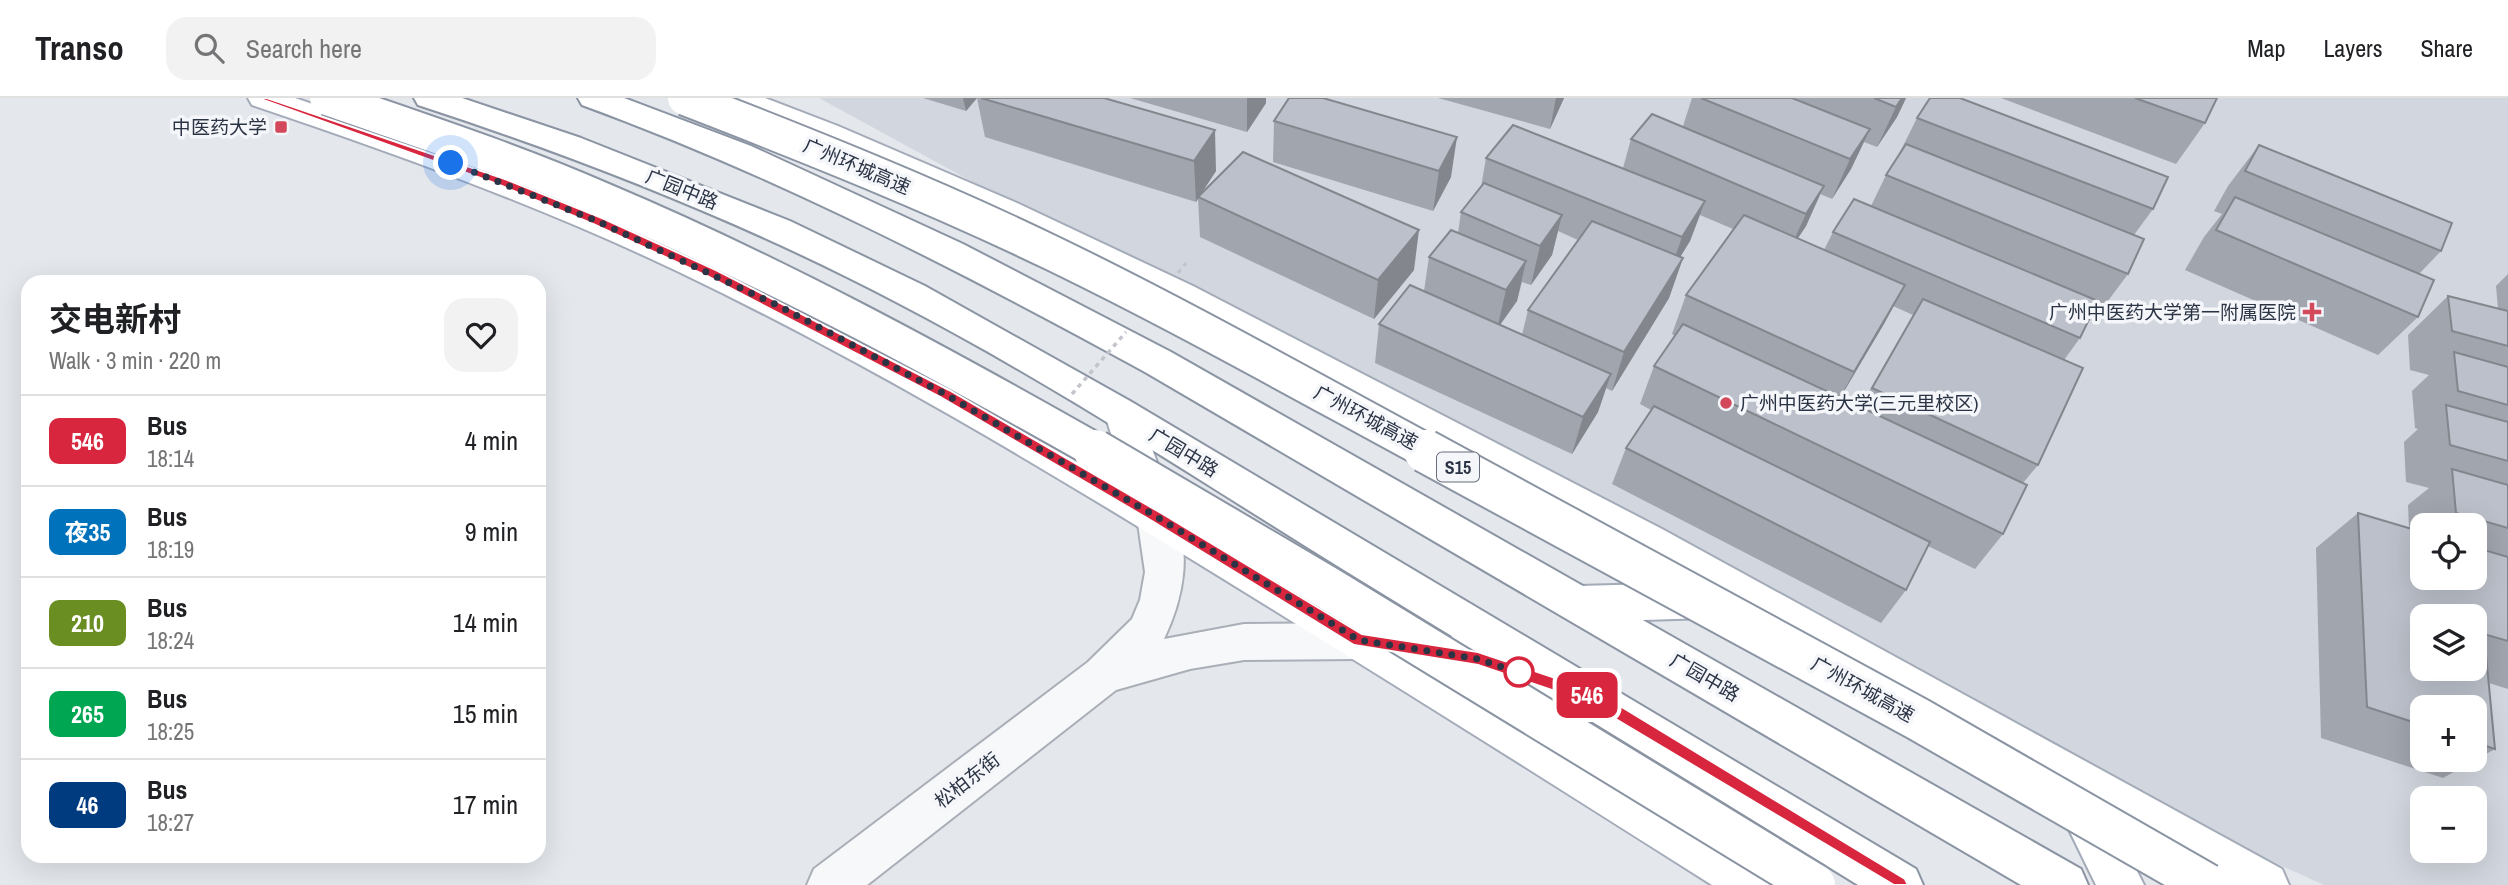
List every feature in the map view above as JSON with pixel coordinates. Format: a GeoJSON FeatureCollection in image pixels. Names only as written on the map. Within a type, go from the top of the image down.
{"type":"FeatureCollection","features":[{"type":"Feature","properties":{"kind":"main road"},"geometry":{"type":"LineString","coordinates":[[263,98],[501,182],[597,221],[711,273],[945,394],[1157,517],[1754,885]]}},
{"type":"Feature","properties":{"kind":"main road"},"geometry":{"type":"LineString","coordinates":[[327,98],[512,164],[633,213],[770,277],[926,356],[1252,541],[1814,885]]}},
{"type":"Feature","properties":{"kind":"main road"},"geometry":{"type":"LineString","coordinates":[[333,98],[354,128]]}},
{"type":"Feature","properties":{"kind":"main road","name":"广园中路"},"geometry":{"type":"LineString","coordinates":[[429,98],[590,152],[690,191],[791,236],[975,328],[1592,697],[1900,885]]}},
{"type":"Feature","properties":{"kind":"main road","name":"广园中路"},"geometry":{"type":"LineString","coordinates":[[593,98],[724,146],[830,191],[1007,280],[1158,362],[2065,885]]}},
{"type":"Feature","properties":{"kind":"main road","name":"广州环城高速"},"geometry":{"type":"LineString","coordinates":[[685,98],[881,175],[1052,253],[1220,339],[1918,719],[2207,885]]}},
{"type":"Feature","properties":{"kind":"main road"},"geometry":{"type":"LineString","coordinates":[[736,98],[913,170],[1000,209],[1251,331],[1535,479],[2059,767],[2266,885]]}},
{"type":"Feature","properties":{"kind":"main road"},"geometry":{"type":"LineString","coordinates":[[1123,415],[1157,517]]}},
{"type":"Feature","properties":{"kind":"main road"},"geometry":{"type":"LineString","coordinates":[[1578,604],[1754,599]]}},
{"type":"Feature","properties":{"kind":"main road"},"geometry":{"type":"LineString","coordinates":[[1359,640],[1478,659],[1592,697]]}},
{"type":"Feature","properties":{"kind":"main road"},"geometry":{"type":"LineString","coordinates":[[2059,767],[2122,885]]}},
{"type":"Feature","properties":{"kind":"street","name":"松柏东街"},"geometry":{"type":"LineString","coordinates":[[830,885],[1103,675],[1148,631],[1160,600],[1165,572],[1157,517]]}},
{"type":"Feature","properties":{"kind":"street"},"geometry":{"type":"LineString","coordinates":[[1103,675],[1190,651],[1244,642],[1359,640]]}},
{"type":"Feature","properties":{"kind":"path"},"geometry":{"type":"LineString","coordinates":[[1177,273],[1186,263]]}},
{"type":"Feature","properties":{"kind":"path"},"geometry":{"type":"LineString","coordinates":[[1069,398],[1132,325]]}},
{"type":"Feature","properties":{"kind":"shaded area"},"geometry":{"type":"Polygon","coordinates":[[[819,98],[2508,98],[2508,885],[2324,885],[1936,709],[819,98]]]}},
{"type":"Feature","properties":{"kind":"building"},"geometry":{"type":"Polygon","coordinates":[[[981,98],[1104,98],[1215,130],[1194,161],[981,98]]]}},
{"type":"Feature","properties":{"kind":"building"},"geometry":{"type":"Polygon","coordinates":[[[1289,98],[1323,98],[1457,137],[1439,171],[1274,121],[1289,98]]]}},
{"type":"Feature","properties":{"kind":"building"},"geometry":{"type":"Polygon","coordinates":[[[1701,98],[1792,98],[1870,129],[1850,159],[1701,98]]]}},
{"type":"Feature","properties":{"kind":"building"},"geometry":{"type":"Polygon","coordinates":[[[1874,98],[1902,98],[1896,107],[1874,98]]]}},
{"type":"Feature","properties":{"kind":"building"},"geometry":{"type":"Polygon","coordinates":[[[1930,98],[1960,98],[2168,177],[2153,209],[1917,118],[1930,98]]]}},
{"type":"Feature","properties":{"kind":"building"},"geometry":{"type":"Polygon","coordinates":[[[2135,98],[2217,98],[2205,123],[2135,98]]]}},
{"type":"Feature","properties":{"kind":"building"},"geometry":{"type":"Polygon","coordinates":[[[1652,114],[1824,186],[1806,214],[1631,139],[1652,114]]]}},
{"type":"Feature","properties":{"kind":"building"},"geometry":{"type":"Polygon","coordinates":[[[1513,125],[1705,201],[1682,237],[1486,158],[1513,125]]]}},
{"type":"Feature","properties":{"kind":"building"},"geometry":{"type":"Polygon","coordinates":[[[1906,144],[2144,239],[2128,274],[1886,175],[1906,144]]]}},
{"type":"Feature","properties":{"kind":"building"},"geometry":{"type":"Polygon","coordinates":[[[2259,145],[2452,223],[2441,251],[2245,171],[2259,145]]]}},
{"type":"Feature","properties":{"kind":"building"},"geometry":{"type":"Polygon","coordinates":[[[1243,152],[1419,230],[1378,280],[1198,197],[1243,152]]]}},
{"type":"Feature","properties":{"kind":"building"},"geometry":{"type":"Polygon","coordinates":[[[1484,183],[1562,215],[1540,246],[1461,212],[1484,183]]]}},
{"type":"Feature","properties":{"kind":"building"},"geometry":{"type":"Polygon","coordinates":[[[2235,197],[2434,280],[2418,317],[2216,230],[2235,197]]]}},
{"type":"Feature","properties":{"kind":"building"},"geometry":{"type":"Polygon","coordinates":[[[1854,199],[2098,301],[2080,338],[1833,232],[1854,199]]]}},
{"type":"Feature","properties":{"kind":"building"},"geometry":{"type":"Polygon","coordinates":[[[1744,215],[1905,285],[1854,372],[1686,295],[1744,215]]]}},
{"type":"Feature","properties":{"kind":"building"},"geometry":{"type":"Polygon","coordinates":[[[1592,221],[1683,258],[1624,352],[1528,310],[1592,221]]]}},
{"type":"Feature","properties":{"kind":"building"},"geometry":{"type":"Polygon","coordinates":[[[1451,230],[1526,261],[1506,290],[1429,257],[1451,230]]]}},
{"type":"Feature","properties":{"kind":"building"},"geometry":{"type":"Polygon","coordinates":[[[1410,285],[1611,374],[1583,417],[1379,324],[1410,285]]]}},
{"type":"Feature","properties":{"kind":"building"},"geometry":{"type":"Polygon","coordinates":[[[2448,296],[2508,311],[2508,346],[2452,331],[2448,296]]]}},
{"type":"Feature","properties":{"kind":"building"},"geometry":{"type":"Polygon","coordinates":[[[1923,299],[2083,368],[2038,465],[1872,388],[1923,299]]]}},
{"type":"Feature","properties":{"kind":"building"},"geometry":{"type":"Polygon","coordinates":[[[1683,324],[2027,485],[2003,534],[1654,366],[1683,324]]]}},
{"type":"Feature","properties":{"kind":"building"},"geometry":{"type":"Polygon","coordinates":[[[2454,352],[2508,367],[2508,405],[2458,391],[2454,352]]]}},
{"type":"Feature","properties":{"kind":"building"},"geometry":{"type":"Polygon","coordinates":[[[2446,405],[2508,422],[2508,461],[2450,445],[2446,405]]]}},
{"type":"Feature","properties":{"kind":"building"},"geometry":{"type":"Polygon","coordinates":[[[1654,406],[1930,542],[1906,590],[1626,448],[1654,406]]]}},
{"type":"Feature","properties":{"kind":"building"},"geometry":{"type":"Polygon","coordinates":[[[2452,469],[2508,485],[2508,528],[2487,522],[2487,513],[2456,513],[2452,469]]]}},
{"type":"Feature","properties":{"kind":"building"},"geometry":{"type":"Polygon","coordinates":[[[2358,513],[2410,528],[2410,590],[2487,590],[2487,551],[2508,557],[2508,641],[2487,635],[2487,604],[2410,604],[2410,681],[2487,681],[2487,665],[2495,749],[2487,746],[2487,695],[2410,695],[2410,721],[2367,707],[2358,513]]]}},
{"type":"Feature","properties":{"kind":"bus line","name":"546"},"geometry":{"type":"LineString","coordinates":[[263,98],[501,182],[689,262],[779,306],[945,394],[1157,517],[1359,640],[1478,659],[1592,697],[1900,885]]}},
{"type":"Feature","properties":{"kind":"place","name":"中医药大学"},"geometry":{"type":"Point","coordinates":[281,127]}},
{"type":"Feature","properties":{"kind":"place","name":"广州中医药大学第一附属医院"},"geometry":{"type":"Point","coordinates":[2312,312]}},
{"type":"Feature","properties":{"kind":"place","name":"广州中医药大学(三元里校区)"},"geometry":{"type":"Point","coordinates":[1726,403]}},
{"type":"Feature","properties":{"kind":"route"},"geometry":{"type":"LineString","coordinates":[[451,163],[597,221],[779,306],[945,394],[1157,517],[1359,640],[1478,659],[1523,674],[1519,672]]}}]}
